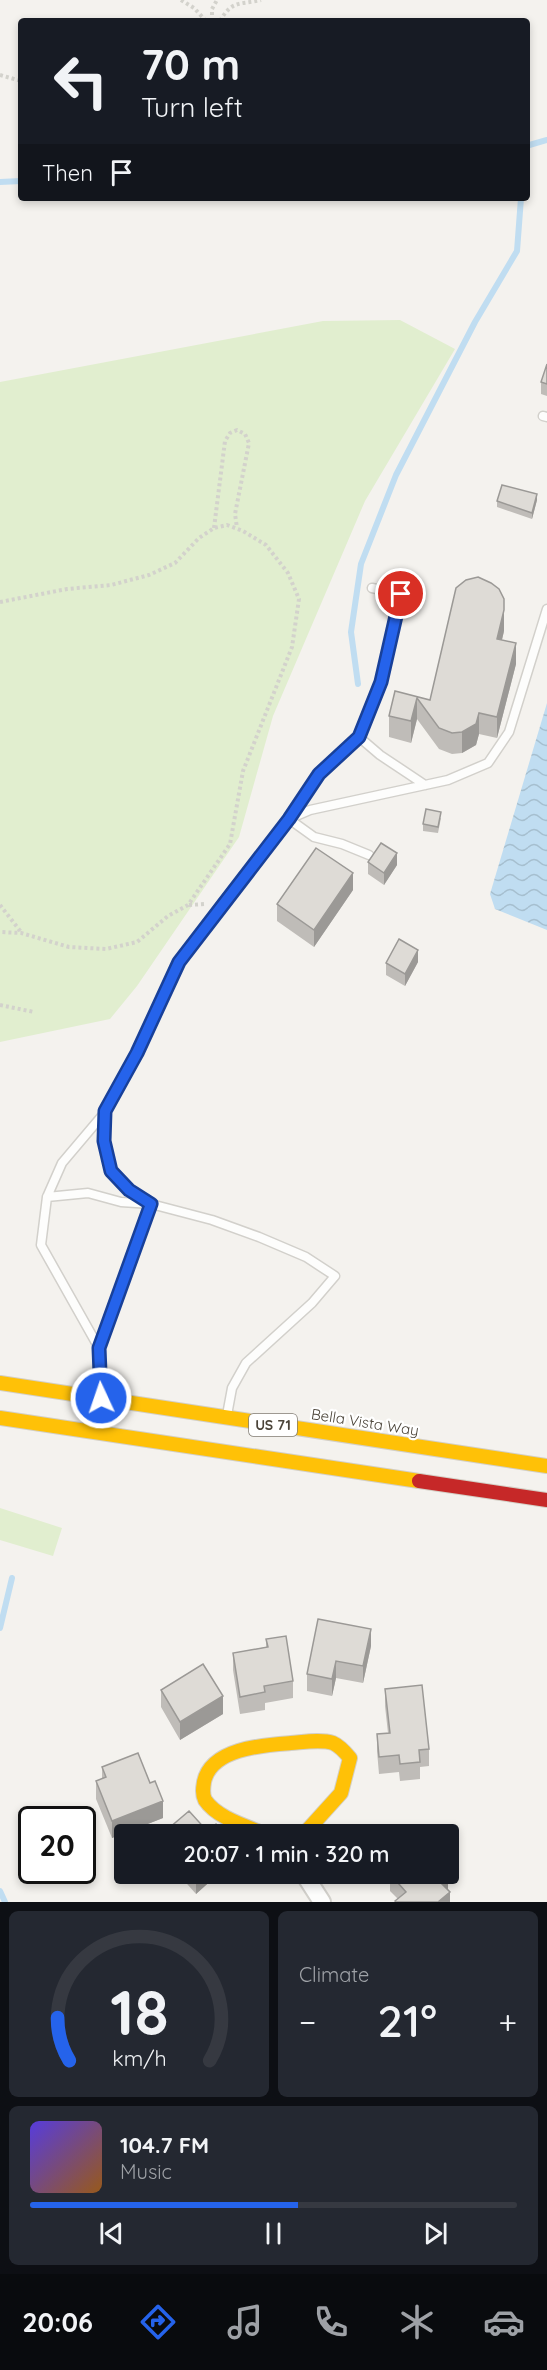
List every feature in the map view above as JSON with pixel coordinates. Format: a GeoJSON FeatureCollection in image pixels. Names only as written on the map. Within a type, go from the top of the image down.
{"type":"FeatureCollection","features":[{"type":"Feature","properties":{"kind":"main road","name":"Bella Vista Way"},"geometry":{"type":"LineString","coordinates":[[0,1383],[547,1466]]}},
{"type":"Feature","properties":{"kind":"main road","name":"US 71"},"geometry":{"type":"LineString","coordinates":[[0,1418],[547,1500]]}},
{"type":"Feature","properties":{"kind":"main road"},"geometry":{"type":"LineString","coordinates":[[245,1824],[215,1809],[204,1798],[202,1778],[209,1767],[220,1759],[251,1748],[286,1742],[332,1743],[343,1749],[350,1758],[341,1793],[313,1824]]}},
{"type":"Feature","properties":{"kind":"street"},"geometry":{"type":"LineString","coordinates":[[310,1884],[322,1902]]}},
{"type":"Feature","properties":{"kind":"lane"},"geometry":{"type":"LineString","coordinates":[[99,1348],[41,1245],[47,1197],[62,1163],[105,1111],[137,1053],[179,962],[289,819],[319,774],[359,737],[381,682],[401,594],[372,588]]}},
{"type":"Feature","properties":{"kind":"lane"},"geometry":{"type":"LineString","coordinates":[[289,819],[310,810],[448,780],[488,763],[508,732],[547,609]]}},
{"type":"Feature","properties":{"kind":"lane"},"geometry":{"type":"LineString","coordinates":[[359,737],[380,755],[425,785]]}},
{"type":"Feature","properties":{"kind":"lane"},"geometry":{"type":"LineString","coordinates":[[289,819],[314,837],[369,855]]}},
{"type":"Feature","properties":{"kind":"lane"},"geometry":{"type":"LineString","coordinates":[[105,1111],[104,1141],[111,1171],[129,1190],[151,1204]]}},
{"type":"Feature","properties":{"kind":"lane"},"geometry":{"type":"LineString","coordinates":[[47,1197],[88,1193],[121,1202],[151,1204],[212,1220],[306,1257],[335,1276],[312,1303],[246,1363],[232,1388],[226,1418]]}},
{"type":"Feature","properties":{"kind":"lane"},"geometry":{"type":"LineString","coordinates":[[101,1398],[99,1348],[151,1204]]}},
{"type":"Feature","properties":{"kind":"path"},"geometry":{"type":"LineString","coordinates":[[181,0],[194,8],[203,18]]}},
{"type":"Feature","properties":{"kind":"path"},"geometry":{"type":"LineString","coordinates":[[212,18],[212,9],[217,0]]}},
{"type":"Feature","properties":{"kind":"path"},"geometry":{"type":"LineString","coordinates":[[222,18],[227,8],[236,2],[261,0]]}},
{"type":"Feature","properties":{"kind":"path"},"geometry":{"type":"LineString","coordinates":[[0,75],[18,80]]}},
{"type":"Feature","properties":{"kind":"path"},"geometry":{"type":"LineString","coordinates":[[214,528],[225,441],[230,433],[237,430],[245,434],[249,443],[235,514],[237,529]]}},
{"type":"Feature","properties":{"kind":"path"},"geometry":{"type":"LineString","coordinates":[[0,602],[67,589],[111,585],[149,575],[175,563],[200,538],[214,528],[227,525],[266,545],[288,573],[298,599],[292,647],[243,771],[230,844],[188,905],[168,916],[137,942],[106,949],[69,947],[21,933],[0,932]]}},
{"type":"Feature","properties":{"kind":"path"},"geometry":{"type":"LineString","coordinates":[[0,905],[21,933]]}},
{"type":"Feature","properties":{"kind":"path"},"geometry":{"type":"LineString","coordinates":[[0,1005],[34,1012]]}},
{"type":"Feature","properties":{"kind":"green space"},"geometry":{"type":"Polygon","coordinates":[[[400,320],[455,349],[365,501],[273,716],[239,837],[137,986],[110,1019],[0,1042],[0,382],[323,321],[400,320]]]}},
{"type":"Feature","properties":{"kind":"green space"},"geometry":{"type":"Polygon","coordinates":[[[0,1508],[62,1528],[53,1556],[0,1540],[0,1508]]]}},
{"type":"Feature","properties":{"kind":"water"},"geometry":{"type":"Polygon","coordinates":[[[547,703],[547,930],[495,909],[490,894],[547,703]]]}},
{"type":"Feature","properties":{"kind":"building"},"geometry":{"type":"Polygon","coordinates":[[[547,364],[547,384],[541,382],[547,364]]]}},
{"type":"Feature","properties":{"kind":"building"},"geometry":{"type":"Polygon","coordinates":[[[502,485],[537,494],[532,513],[497,501],[502,485]]]}},
{"type":"Feature","properties":{"kind":"building"},"geometry":{"type":"Polygon","coordinates":[[[478,577],[499,589],[504,599],[504,610],[497,639],[516,643],[497,717],[479,713],[476,724],[462,732],[452,733],[439,728],[417,698],[411,721],[389,716],[395,691],[430,700],[456,588],[466,580],[478,577]]]}},
{"type":"Feature","properties":{"kind":"building"},"geometry":{"type":"Polygon","coordinates":[[[426,809],[441,812],[438,827],[423,824],[426,809]]]}},
{"type":"Feature","properties":{"kind":"building"},"geometry":{"type":"Polygon","coordinates":[[[381,843],[397,853],[384,873],[368,862],[381,843]]]}},
{"type":"Feature","properties":{"kind":"building"},"geometry":{"type":"Polygon","coordinates":[[[316,848],[353,873],[314,930],[277,904],[316,848]]]}},
{"type":"Feature","properties":{"kind":"building"},"geometry":{"type":"Polygon","coordinates":[[[399,939],[418,950],[405,974],[386,963],[399,939]]]}},
{"type":"Feature","properties":{"kind":"building"},"geometry":{"type":"Polygon","coordinates":[[[318,1619],[371,1629],[363,1666],[336,1661],[332,1679],[307,1674],[318,1619]]]}},
{"type":"Feature","properties":{"kind":"building"},"geometry":{"type":"Polygon","coordinates":[[[286,1636],[293,1681],[264,1686],[265,1692],[240,1697],[233,1653],[268,1647],[266,1639],[286,1636]]]}},
{"type":"Feature","properties":{"kind":"building"},"geometry":{"type":"Polygon","coordinates":[[[203,1664],[223,1696],[180,1722],[161,1690],[203,1664]]]}},
{"type":"Feature","properties":{"kind":"building"},"geometry":{"type":"Polygon","coordinates":[[[422,1685],[429,1749],[419,1750],[420,1762],[400,1764],[399,1755],[379,1757],[377,1734],[390,1733],[385,1689],[422,1685]]]}},
{"type":"Feature","properties":{"kind":"building"},"geometry":{"type":"Polygon","coordinates":[[[138,1753],[150,1783],[155,1781],[163,1801],[112,1821],[96,1781],[106,1777],[102,1767],[138,1753]]]}},
{"type":"Feature","properties":{"kind":"building"},"geometry":{"type":"Polygon","coordinates":[[[189,1811],[201,1824],[174,1824],[189,1811]]]}},
{"type":"Feature","properties":{"kind":"building"},"geometry":{"type":"Polygon","coordinates":[[[399,1884],[442,1884],[450,1892],[438,1902],[395,1901],[406,1892],[399,1884]]]}},
{"type":"Feature","properties":{"kind":"waterway"},"geometry":{"type":"LineString","coordinates":[[530,145],[547,140]]}},
{"type":"Feature","properties":{"kind":"waterway"},"geometry":{"type":"LineString","coordinates":[[0,182],[18,181]]}},
{"type":"Feature","properties":{"kind":"waterway"},"geometry":{"type":"LineString","coordinates":[[358,684],[351,632],[361,564],[396,475],[475,322],[517,251],[521,201]]}},
{"type":"Feature","properties":{"kind":"waterway"},"geometry":{"type":"LineString","coordinates":[[0,1628],[12,1578]]}},
{"type":"Feature","properties":{"kind":"waterway"},"geometry":{"type":"LineString","coordinates":[[0,1891],[5,1902]]}},
{"type":"Feature","properties":{"kind":"traffic: slow"},"geometry":{"type":"LineString","coordinates":[[0,1383],[547,1466]]}},
{"type":"Feature","properties":{"kind":"traffic: slow"},"geometry":{"type":"LineString","coordinates":[[0,1418],[419,1481]]}},
{"type":"Feature","properties":{"kind":"traffic: slow"},"geometry":{"type":"LineString","coordinates":[[240,1824],[217,1812],[203,1796],[204,1782],[209,1771],[217,1762],[227,1755],[253,1747],[323,1741],[340,1747],[350,1758],[341,1793],[313,1824]]}},
{"type":"Feature","properties":{"kind":"traffic: jam"},"geometry":{"type":"LineString","coordinates":[[419,1481],[547,1500]]}},
{"type":"Feature","properties":{"kind":"route"},"geometry":{"type":"LineString","coordinates":[[101,1398],[99,1348],[151,1204],[129,1190],[111,1171],[104,1141],[105,1111],[137,1053],[179,962],[222,903],[289,819],[319,774],[359,737],[381,682],[401,594]]}}]}
